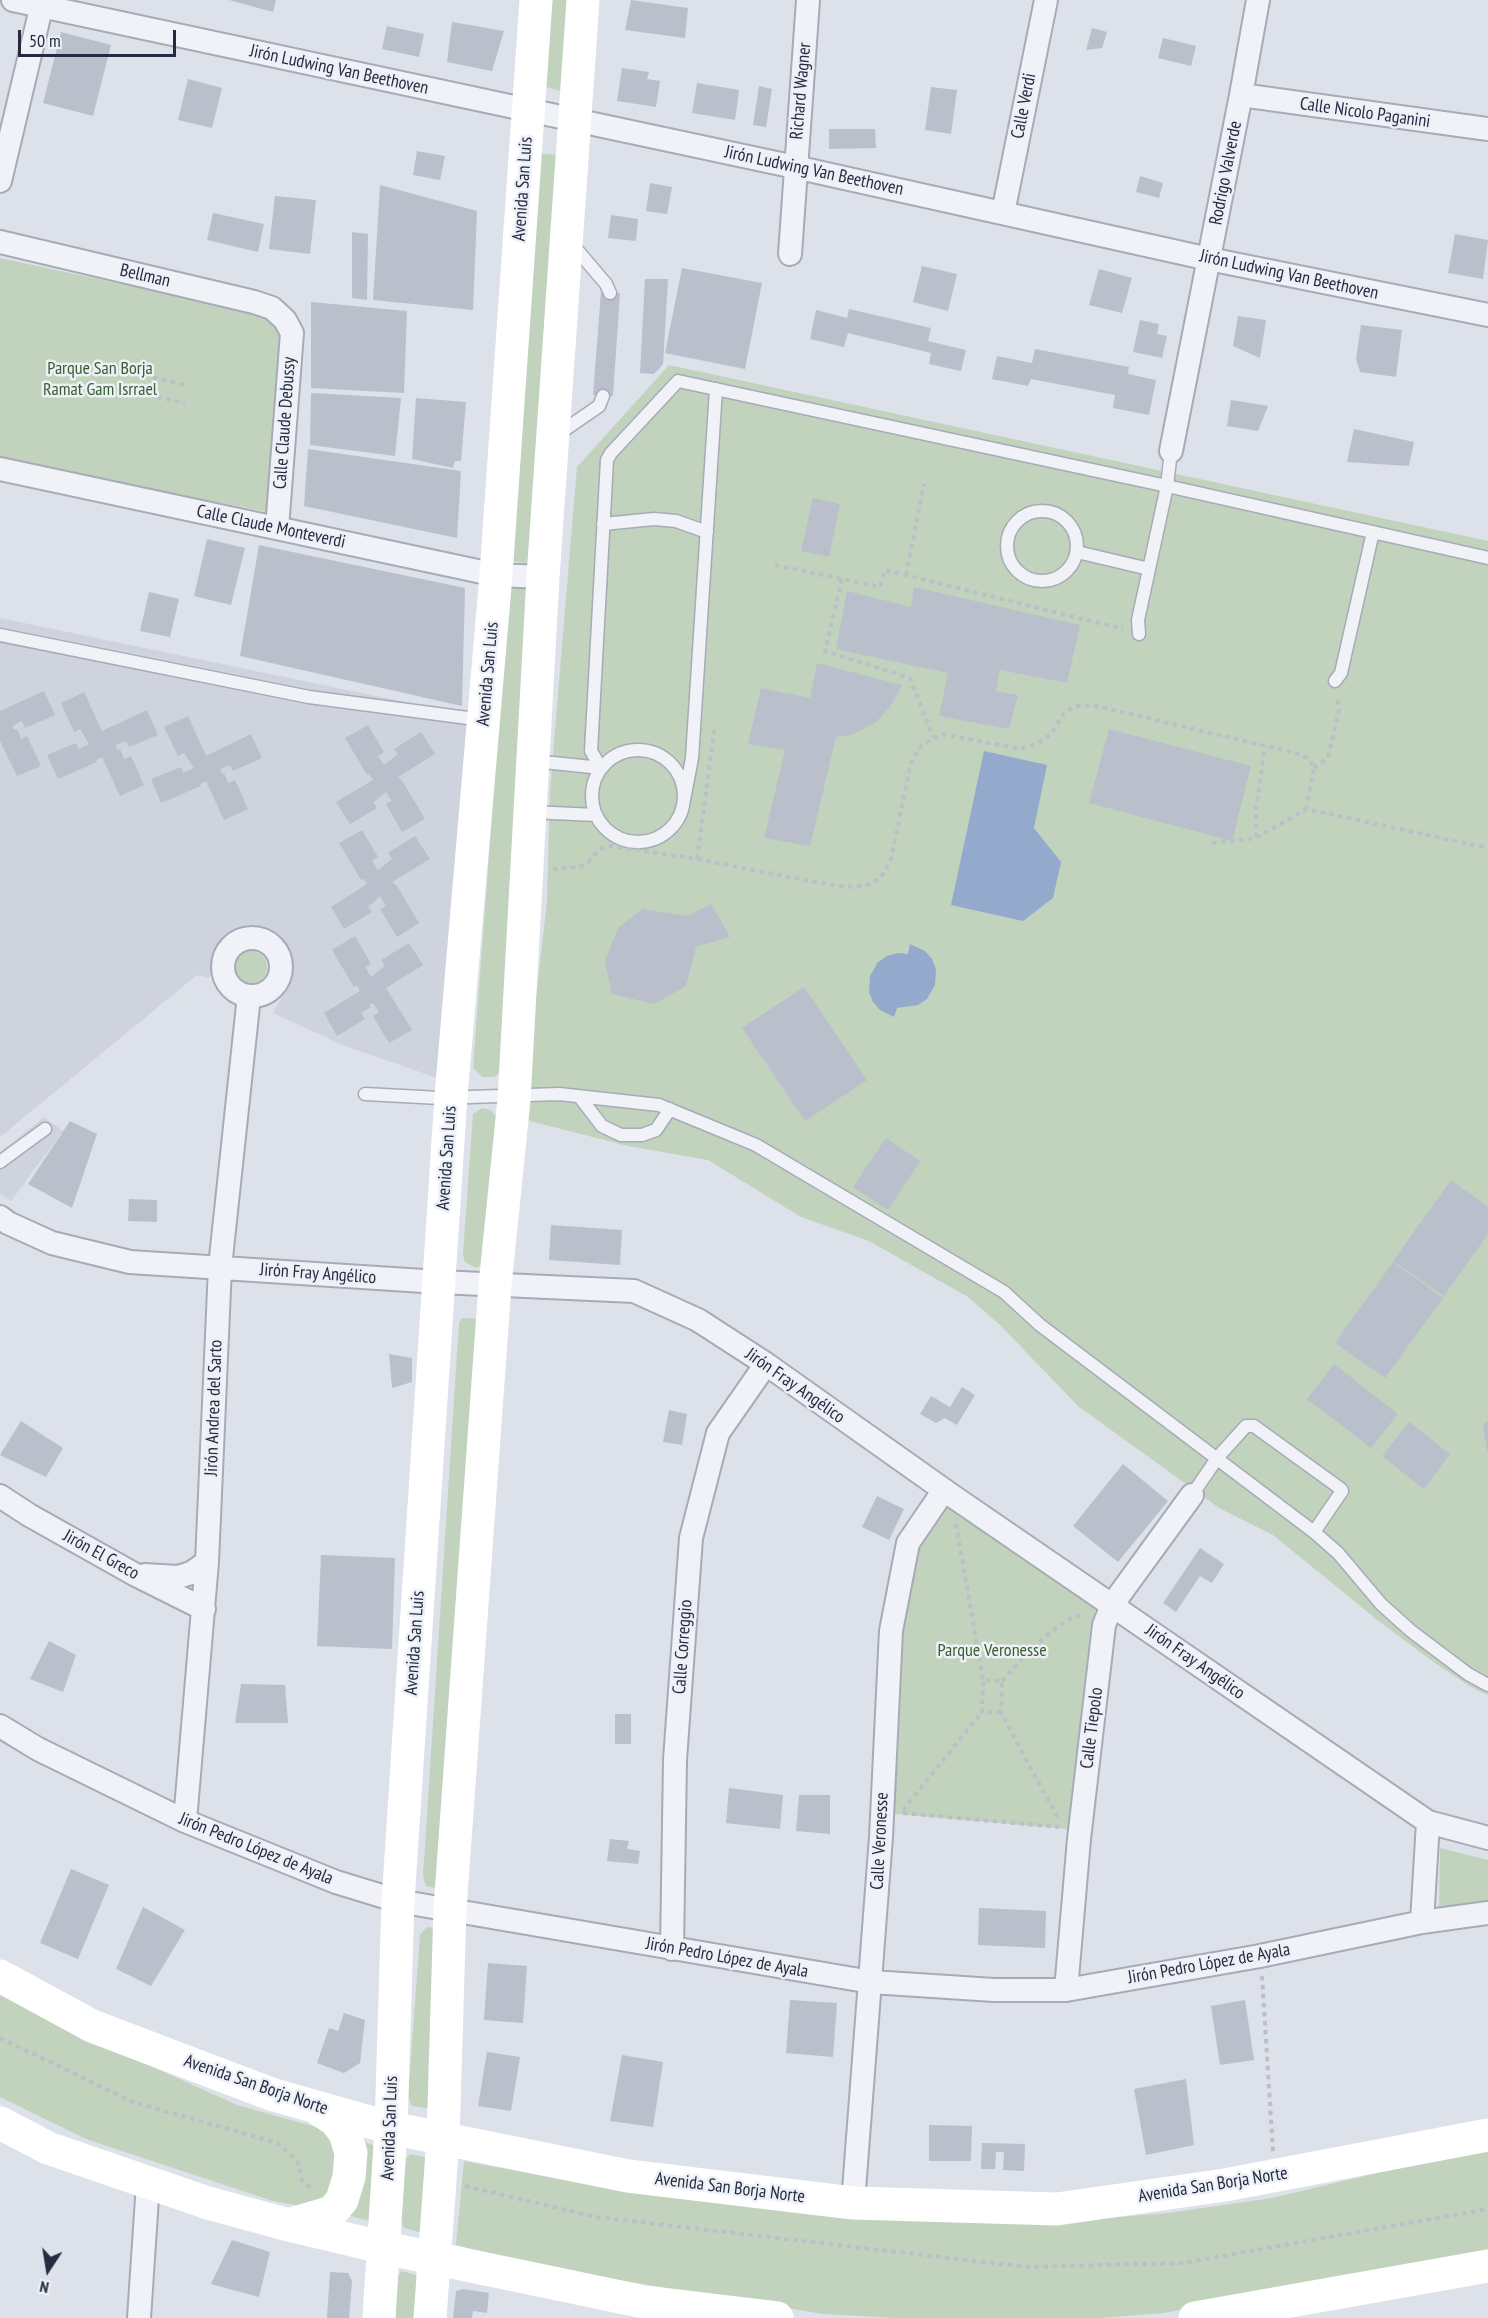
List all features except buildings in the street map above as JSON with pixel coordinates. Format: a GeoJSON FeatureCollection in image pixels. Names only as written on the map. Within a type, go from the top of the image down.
{"type":"FeatureCollection","features":[{"type":"Feature","properties":{"kind":"main road","name":"Avenida San Luis"},"geometry":{"type":"LineString","coordinates":[[379,2318],[391,2128],[398,1901],[451,1096],[485,721],[536,0]]}},
{"type":"Feature","properties":{"kind":"main road"},"geometry":{"type":"LineString","coordinates":[[430,2318],[443,2139],[450,1910],[495,1285],[514,1094],[543,577],[584,0]]}},
{"type":"Feature","properties":{"kind":"main road","name":"Avenida San Borja Norte"},"geometry":{"type":"LineString","coordinates":[[0,1976],[92,2026],[271,2094],[391,2128],[628,2176],[853,2203],[1057,2210],[1225,2185],[1488,2135]]}},
{"type":"Feature","properties":{"kind":"main road"},"geometry":{"type":"LineString","coordinates":[[289,2225],[332,2212],[342,2200],[349,2177],[351,2153],[345,2133],[334,2120],[314,2106]]}},
{"type":"Feature","properties":{"kind":"main road"},"geometry":{"type":"LineString","coordinates":[[0,2123],[48,2148],[208,2203],[289,2225],[385,2248],[644,2302],[777,2318]]}},
{"type":"Feature","properties":{"kind":"main road"},"geometry":{"type":"LineString","coordinates":[[1195,2318],[1488,2266]]}},
{"type":"Feature","properties":{"kind":"street","name":"Jirón Ludwing Van Beethoven"},"geometry":{"type":"LineString","coordinates":[[13,0],[43,3],[1209,259],[1488,315]]}},
{"type":"Feature","properties":{"kind":"street","name":"Richard Wagner"},"geometry":{"type":"LineString","coordinates":[[790,254],[808,0]]}},
{"type":"Feature","properties":{"kind":"street","name":"Calle Verdi"},"geometry":{"type":"LineString","coordinates":[[1003,213],[1046,0]]}},
{"type":"Feature","properties":{"kind":"street","name":"Rodrigo Valverde"},"geometry":{"type":"LineString","coordinates":[[1171,451],[1258,0]]}},
{"type":"Feature","properties":{"kind":"street","name":"Jirón Ludwing Van Beethoven"},"geometry":{"type":"LineString","coordinates":[[83,1],[141,26]]}},
{"type":"Feature","properties":{"kind":"street"},"geometry":{"type":"LineString","coordinates":[[0,181],[43,3]]}},
{"type":"Feature","properties":{"kind":"street","name":"Calle Nicolo Paganini"},"geometry":{"type":"LineString","coordinates":[[1241,95],[1488,129]]}},
{"type":"Feature","properties":{"kind":"street","name":"Bellman"},"geometry":{"type":"LineString","coordinates":[[0,242],[254,302],[272,308],[285,320]]}},
{"type":"Feature","properties":{"kind":"street","name":"Calle Claude Debussy"},"geometry":{"type":"LineString","coordinates":[[277,528],[292,333],[285,320]]}},
{"type":"Feature","properties":{"kind":"street","name":"Calle Claude Monteverdi"},"geometry":{"type":"LineString","coordinates":[[0,469],[496,575],[543,577]]}},
{"type":"Feature","properties":{"kind":"street","name":"Jirón Andrea del Sarto"},"geometry":{"type":"LineString","coordinates":[[185,1821],[207,1563],[220,1267],[249,996]]}},
{"type":"Feature","properties":{"kind":"street","name":"Jirón Fray Angélico"},"geometry":{"type":"LineString","coordinates":[[0,1217],[52,1243],[130,1262],[439,1282],[634,1291],[698,1320],[766,1364],[947,1493],[1108,1615],[1428,1822],[1488,1838]]}},
{"type":"Feature","properties":{"kind":"street","name":"Calle Correggio"},"geometry":{"type":"LineString","coordinates":[[672,1949],[675,1760],[692,1538],[718,1433],[766,1364]]}},
{"type":"Feature","properties":{"kind":"street","name":"Calle Veronesse"},"geometry":{"type":"LineString","coordinates":[[853,2203],[881,1838],[891,1631],[908,1543],[947,1493]]}},
{"type":"Feature","properties":{"kind":"street","name":"Calle Tiepolo"},"geometry":{"type":"LineString","coordinates":[[1066,1989],[1079,1839],[1108,1615],[1192,1494]]}},
{"type":"Feature","properties":{"kind":"street","name":"Jirón El Greco"},"geometry":{"type":"LineString","coordinates":[[0,1496],[29,1515],[134,1574],[204,1609]]}},
{"type":"Feature","properties":{"kind":"street"},"geometry":{"type":"LineString","coordinates":[[134,1574],[178,1577],[191,1573],[207,1563]]}},
{"type":"Feature","properties":{"kind":"street","name":"Jirón Pedro López de Ayala"},"geometry":{"type":"LineString","coordinates":[[0,1725],[38,1749],[185,1821],[336,1882],[398,1901],[871,1983],[994,1990],[1066,1989],[1260,1956],[1422,1922],[1488,1913]]}},
{"type":"Feature","properties":{"kind":"street"},"geometry":{"type":"LineString","coordinates":[[1422,1922],[1428,1822]]}},
{"type":"Feature","properties":{"kind":"street"},"geometry":{"type":"LineString","coordinates":[[139,2318],[148,2183]]}},
{"type":"Feature","properties":{"kind":"lane"},"geometry":{"type":"LineString","coordinates":[[568,239],[606,284],[610,293]]}},
{"type":"Feature","properties":{"kind":"lane"},"geometry":{"type":"LineString","coordinates":[[601,768],[591,751],[607,460],[678,381],[1167,486],[1488,558]]}},
{"type":"Feature","properties":{"kind":"lane"},"geometry":{"type":"LineString","coordinates":[[684,800],[683,785],[677,771],[667,760],[654,753],[640,750],[625,752],[612,758],[601,768],[595,778],[592,791],[592,803],[596,815],[610,832],[631,845],[660,837],[676,821],[684,800],[692,758],[716,389]]}},
{"type":"Feature","properties":{"kind":"lane"},"geometry":{"type":"LineString","coordinates":[[554,437],[599,406],[603,396]]}},
{"type":"Feature","properties":{"kind":"lane"},"geometry":{"type":"LineString","coordinates":[[1139,634],[1138,620],[1167,486],[1171,451]]}},
{"type":"Feature","properties":{"kind":"lane"},"geometry":{"type":"LineString","coordinates":[[1038,512],[1055,514],[1066,520],[1073,529],[1077,540],[1077,552],[1074,563],[1057,579],[1046,582],[1035,581],[1015,570],[1009,560],[1008,538],[1013,526],[1021,518],[1038,512]]}},
{"type":"Feature","properties":{"kind":"lane"},"geometry":{"type":"LineString","coordinates":[[603,524],[654,519],[676,521],[707,532]]}},
{"type":"Feature","properties":{"kind":"lane"},"geometry":{"type":"LineString","coordinates":[[1335,681],[1341,673],[1373,532]]}},
{"type":"Feature","properties":{"kind":"lane"},"geometry":{"type":"LineString","coordinates":[[1077,552],[1149,569]]}},
{"type":"Feature","properties":{"kind":"lane"},"geometry":{"type":"LineString","coordinates":[[0,634],[309,697],[485,721]]}},
{"type":"Feature","properties":{"kind":"lane"},"geometry":{"type":"LineString","coordinates":[[533,761],[601,768]]}},
{"type":"Feature","properties":{"kind":"lane"},"geometry":{"type":"LineString","coordinates":[[530,812],[596,815]]}},
{"type":"Feature","properties":{"kind":"lane"},"geometry":{"type":"LineString","coordinates":[[365,1094],[579,1096],[660,1105],[756,1145],[1004,1292],[1040,1325],[1218,1457],[1314,1532],[1338,1553],[1381,1604],[1411,1631],[1468,1674],[1488,1685]]}},
{"type":"Feature","properties":{"kind":"lane"},"geometry":{"type":"LineString","coordinates":[[579,1096],[602,1126],[621,1135],[642,1135],[656,1130],[670,1109]]}},
{"type":"Feature","properties":{"kind":"lane"},"geometry":{"type":"LineString","coordinates":[[0,1162],[45,1129]]}},
{"type":"Feature","properties":{"kind":"lane"},"geometry":{"type":"LineString","coordinates":[[1192,1494],[1218,1457],[1246,1426],[1254,1426],[1341,1489],[1342,1491],[1314,1532]]}},
{"type":"Feature","properties":{"kind":"path"},"geometry":{"type":"LineString","coordinates":[[92,362],[188,386]]}},
{"type":"Feature","properties":{"kind":"path"},"geometry":{"type":"LineString","coordinates":[[87,382],[185,403]]}},
{"type":"Feature","properties":{"kind":"path"},"geometry":{"type":"LineString","coordinates":[[906,575],[924,484]]}},
{"type":"Feature","properties":{"kind":"path"},"geometry":{"type":"LineString","coordinates":[[775,565],[880,587],[885,570],[1139,634]]}},
{"type":"Feature","properties":{"kind":"path"},"geometry":{"type":"LineString","coordinates":[[842,579],[825,651],[910,678],[933,737]]}},
{"type":"Feature","properties":{"kind":"path"},"geometry":{"type":"LineString","coordinates":[[1314,768],[1328,758],[1339,710],[1335,681]]}},
{"type":"Feature","properties":{"kind":"path"},"geometry":{"type":"LineString","coordinates":[[527,868],[572,869],[588,862],[600,849],[631,845],[830,885],[855,887],[871,884],[884,873],[891,859],[911,762],[922,745],[942,734],[1021,749],[1038,743],[1050,735],[1064,713],[1075,706],[1092,705],[1300,754],[1311,761],[1314,768],[1306,809]]}},
{"type":"Feature","properties":{"kind":"path"},"geometry":{"type":"LineString","coordinates":[[1256,838],[1256,809],[1265,746]]}},
{"type":"Feature","properties":{"kind":"path"},"geometry":{"type":"LineString","coordinates":[[1212,843],[1256,838],[1306,809],[1488,848]]}},
{"type":"Feature","properties":{"kind":"path"},"geometry":{"type":"LineString","coordinates":[[947,1493],[984,1680],[982,1712],[901,1813],[1063,1827],[1001,1713],[1002,1681],[1031,1649],[1072,1618],[1083,1613],[1108,1615]]}},
{"type":"Feature","properties":{"kind":"path"},"geometry":{"type":"LineString","coordinates":[[984,1680],[1002,1681]]}},
{"type":"Feature","properties":{"kind":"path"},"geometry":{"type":"LineString","coordinates":[[982,1712],[1001,1713]]}},
{"type":"Feature","properties":{"kind":"path"},"geometry":{"type":"LineString","coordinates":[[1260,1956],[1275,2176]]}},
{"type":"Feature","properties":{"kind":"shaded area"},"geometry":{"type":"Polygon","coordinates":[[[0,618],[468,715],[443,1080],[345,1046],[273,1013],[289,984],[292,966],[290,950],[278,935],[261,927],[245,925],[230,932],[218,947],[209,978],[197,975],[0,1137],[0,618]]]}},
{"type":"Feature","properties":{"kind":"shaded area"},"geometry":{"type":"Polygon","coordinates":[[[44,1117],[63,1131],[11,1201],[0,1194],[0,1152],[44,1117]]]}},
{"type":"Feature","properties":{"kind":"green space"},"geometry":{"type":"Polygon","coordinates":[[[548,0],[576,0],[571,94],[543,86],[548,0]]]}},
{"type":"Feature","properties":{"kind":"green space"},"geometry":{"type":"Polygon","coordinates":[[[537,153],[565,156],[531,564],[508,560],[537,153]]]}},
{"type":"Feature","properties":{"kind":"green space","name":"Parque San Borja Ramat Gam Isrrael"},"geometry":{"type":"Polygon","coordinates":[[[0,258],[261,314],[280,333],[268,512],[0,459],[0,258]]]}},
{"type":"Feature","properties":{"kind":"green space"},"geometry":{"type":"Polygon","coordinates":[[[669,365],[1488,541],[1488,1695],[1471,1687],[1435,1663],[1381,1623],[1273,1535],[1219,1508],[1078,1406],[1001,1326],[968,1297],[869,1241],[801,1217],[708,1160],[628,1146],[522,1119],[547,902],[550,790],[577,467],[669,365]]]}},
{"type":"Feature","properties":{"kind":"green space"},"geometry":{"type":"Polygon","coordinates":[[[517,584],[528,584],[504,1070],[494,1077],[482,1077],[473,1068],[509,590],[517,584]]]}},
{"type":"Feature","properties":{"kind":"green space"},"geometry":{"type":"Polygon","coordinates":[[[251,951],[262,956],[267,967],[262,978],[251,983],[240,978],[235,967],[240,956],[251,951]]]}},
{"type":"Feature","properties":{"kind":"green space"},"geometry":{"type":"Polygon","coordinates":[[[482,1108],[491,1110],[500,1121],[485,1264],[476,1268],[465,1262],[463,1254],[473,1114],[482,1108]]]}},
{"type":"Feature","properties":{"kind":"green space"},"geometry":{"type":"Polygon","coordinates":[[[462,1318],[480,1319],[436,1888],[426,1886],[423,1876],[459,1323],[462,1318]]]}},
{"type":"Feature","properties":{"kind":"green space","name":"Parque Veronesse"},"geometry":{"type":"Polygon","coordinates":[[[945,1502],[1097,1606],[1091,1623],[1068,1829],[885,1813],[899,1632],[914,1547],[945,1502]]]}},
{"type":"Feature","properties":{"kind":"green space"},"geometry":{"type":"Polygon","coordinates":[[[1440,1848],[1488,1860],[1488,1900],[1439,1908],[1440,1848]]]}},
{"type":"Feature","properties":{"kind":"green space"},"geometry":{"type":"Polygon","coordinates":[[[427,1927],[437,1928],[434,2102],[426,2108],[412,2106],[408,2097],[420,1935],[427,1927]]]}},
{"type":"Feature","properties":{"kind":"green space"},"geometry":{"type":"Polygon","coordinates":[[[0,1994],[104,2045],[237,2105],[327,2130],[341,2159],[334,2195],[312,2208],[273,2201],[86,2139],[0,2097],[0,1994]]]}},
{"type":"Feature","properties":{"kind":"green space"},"geometry":{"type":"Polygon","coordinates":[[[357,2140],[382,2148],[373,2222],[344,2214],[357,2140]]]}},
{"type":"Feature","properties":{"kind":"green space"},"geometry":{"type":"Polygon","coordinates":[[[1488,2150],[1488,2249],[1164,2313],[1101,2318],[895,2318],[823,2314],[546,2268],[456,2245],[464,2161],[626,2192],[1082,2220],[1167,2213],[1272,2198],[1436,2159],[1488,2150]]]}},
{"type":"Feature","properties":{"kind":"green space"},"geometry":{"type":"Polygon","coordinates":[[[410,2154],[424,2157],[429,2163],[424,2228],[419,2232],[404,2228],[401,2221],[406,2159],[410,2154]]]}},
{"type":"Feature","properties":{"kind":"green space"},"geometry":{"type":"Polygon","coordinates":[[[401,2271],[416,2275],[419,2290],[417,2318],[392,2318],[394,2283],[401,2271]]]}},
{"type":"Feature","properties":{"kind":"water"},"geometry":{"type":"Polygon","coordinates":[[[984,751],[1047,765],[1034,828],[1061,862],[1053,898],[1023,921],[951,905],[984,751]]]}},
{"type":"Feature","properties":{"kind":"water"},"geometry":{"type":"Polygon","coordinates":[[[910,944],[925,951],[932,959],[936,969],[935,985],[927,999],[918,1005],[897,1008],[894,1017],[880,1010],[873,1002],[869,992],[870,976],[878,962],[887,956],[898,953],[908,954],[910,944]]]}}]}
